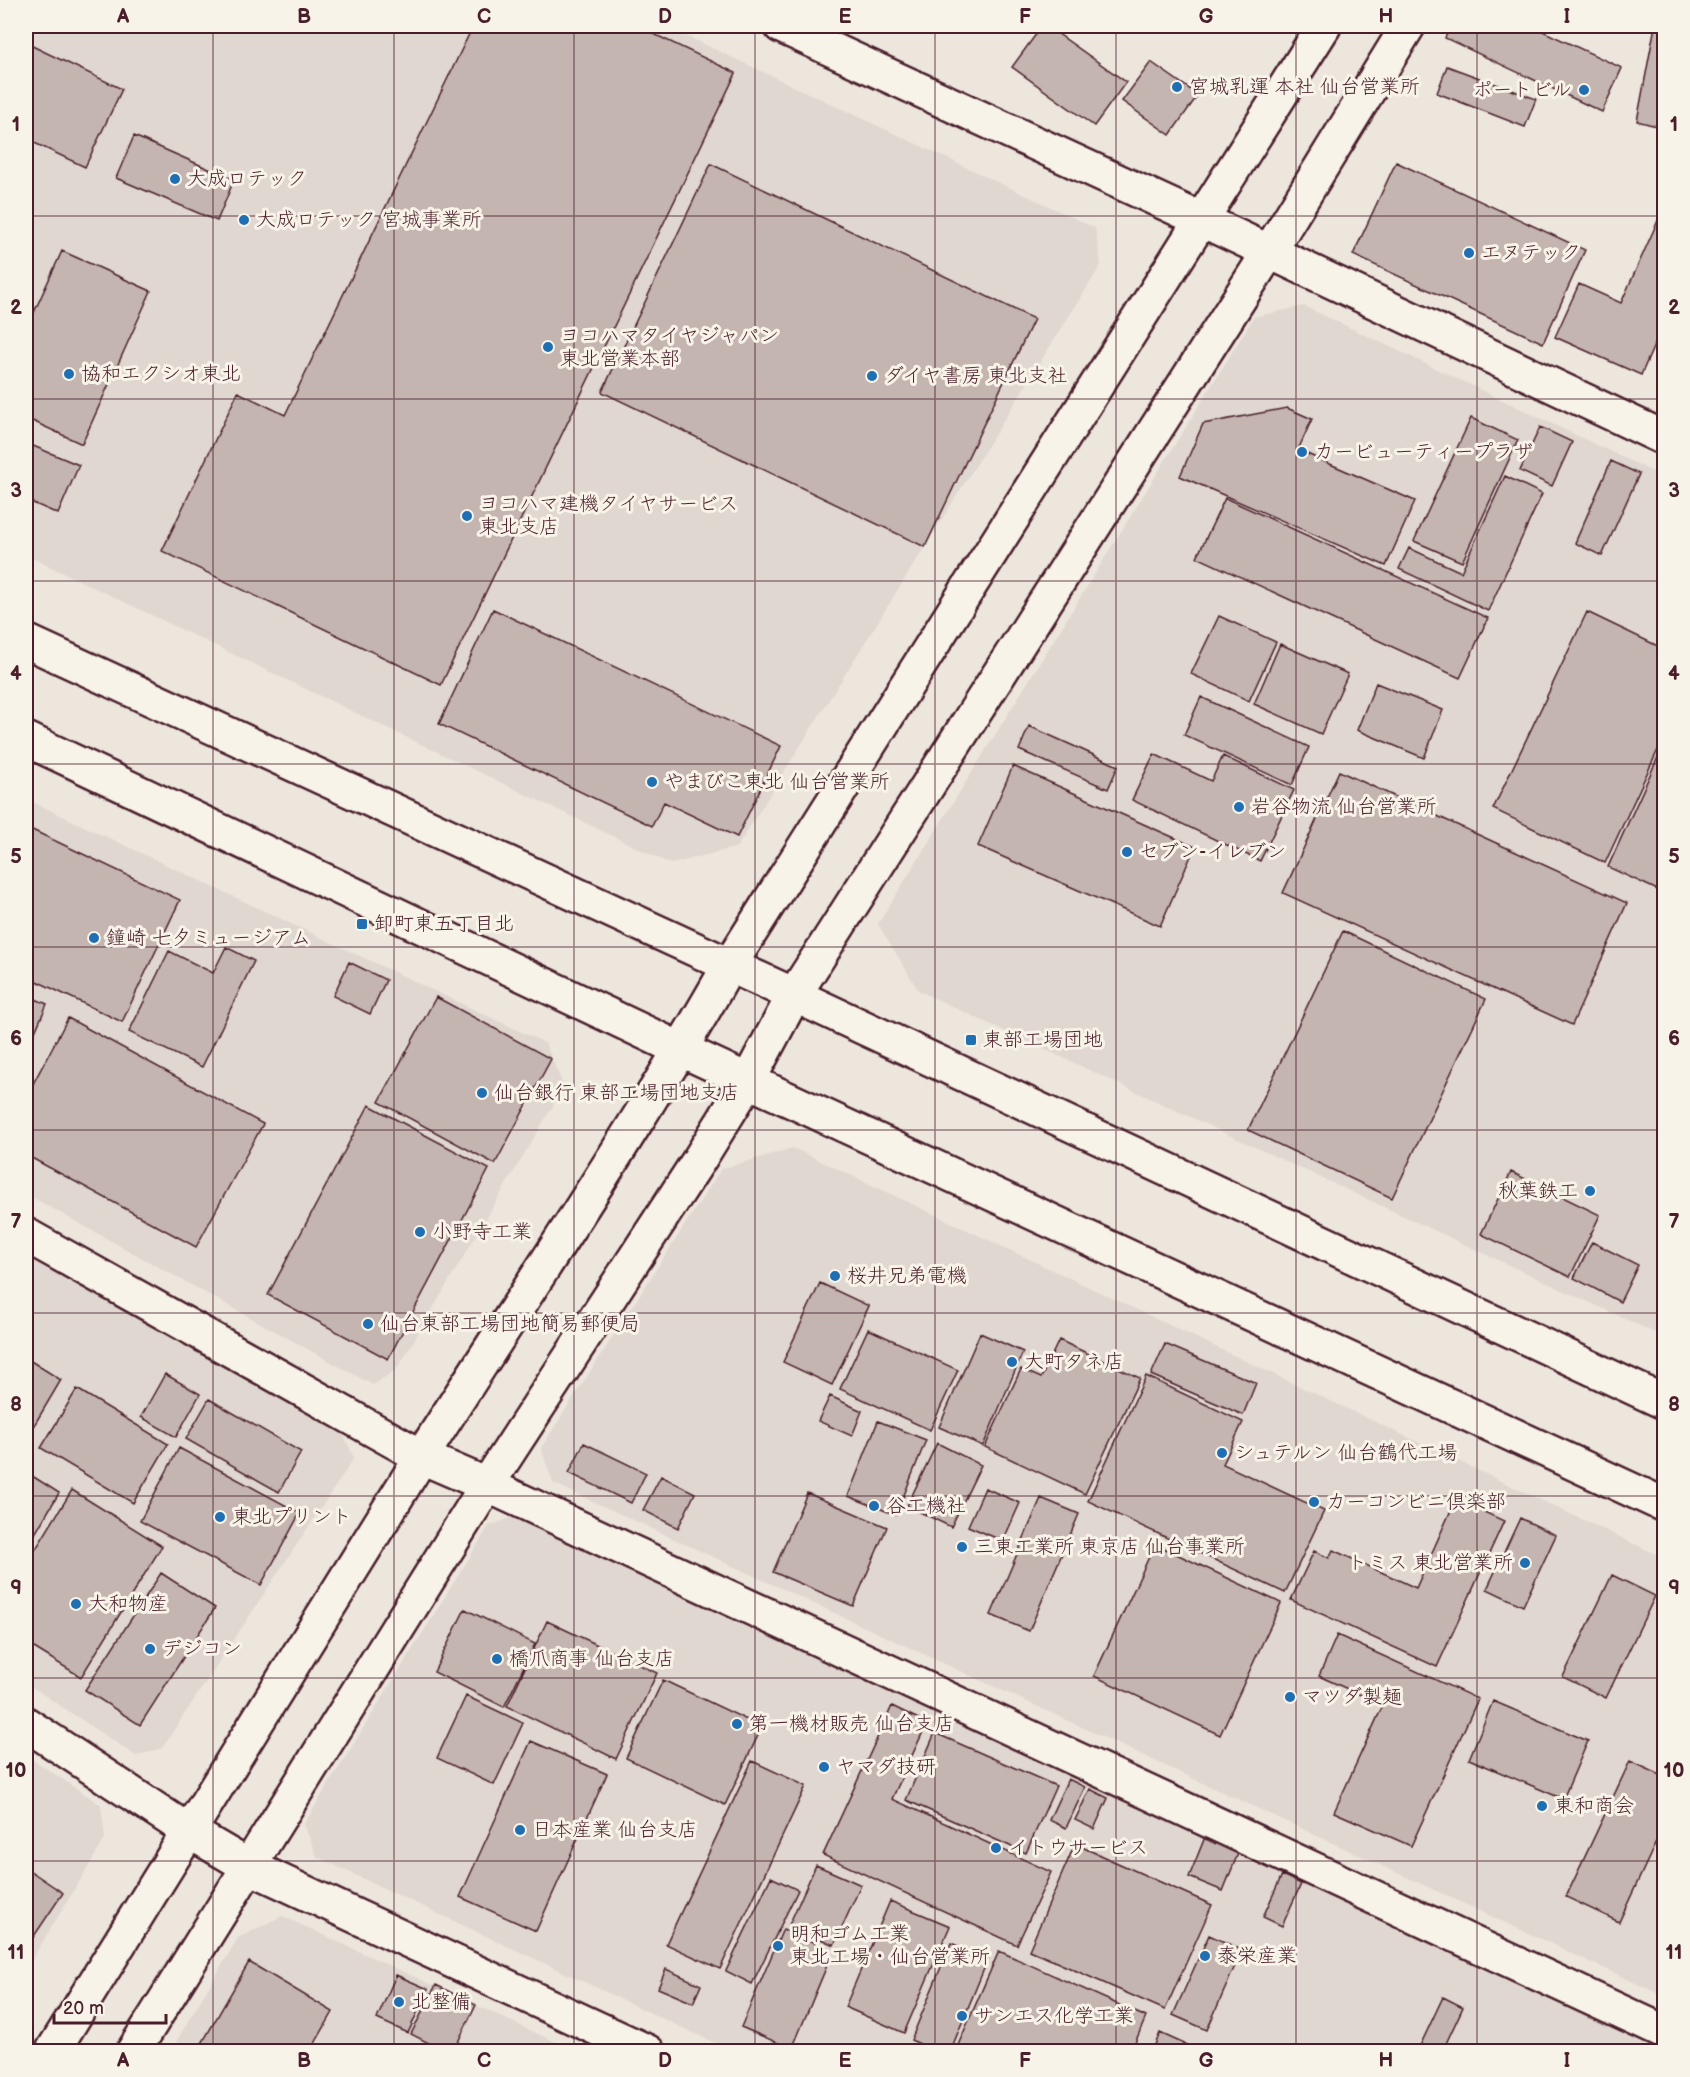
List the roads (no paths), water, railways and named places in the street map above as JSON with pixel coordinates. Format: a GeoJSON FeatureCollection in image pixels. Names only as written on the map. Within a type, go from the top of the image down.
{"type":"FeatureCollection","features":[{"type":"Feature","properties":{"kind":"street"},"geometry":{"type":"LineString","coordinates":[[781,26],[1202,220],[1665,438]]}},
{"type":"Feature","properties":{"kind":"street"},"geometry":{"type":"LineString","coordinates":[[52,2052],[422,1457],[682,1050],[729,966],[1324,26]]}},
{"type":"Feature","properties":{"kind":"street"},"geometry":{"type":"LineString","coordinates":[[133,2052],[487,1485],[699,1160],[748,1081],[794,995],[1269,252],[1408,26]]}},
{"type":"Feature","properties":{"kind":"street"},"geometry":{"type":"LineString","coordinates":[[26,641],[794,995],[1665,1402]]}},
{"type":"Feature","properties":{"kind":"street"},"geometry":{"type":"LineString","coordinates":[[26,739],[748,1081],[1665,1505]]}},
{"type":"Feature","properties":{"kind":"street"},"geometry":{"type":"LineString","coordinates":[[26,1235],[422,1457],[487,1485],[1665,2032]]}},
{"type":"Feature","properties":{"kind":"street"},"geometry":{"type":"LineString","coordinates":[[26,1724],[190,1832],[248,1866],[648,2052]]}},
{"type":"Feature","properties":{"kind":"place","name":"宮城乳運 本社 仙台営業所"},"geometry":{"type":"Point","coordinates":[1177,87]}},
{"type":"Feature","properties":{"kind":"place","name":"ポートビル"},"geometry":{"type":"Point","coordinates":[1584,90]}},
{"type":"Feature","properties":{"kind":"place","name":"大成ロテック"},"geometry":{"type":"Point","coordinates":[175,179]}},
{"type":"Feature","properties":{"kind":"place","name":"大成ロテック 宮城事業所"},"geometry":{"type":"Point","coordinates":[244,220]}},
{"type":"Feature","properties":{"kind":"place","name":"エヌテック"},"geometry":{"type":"Point","coordinates":[1469,253]}},
{"type":"Feature","properties":{"kind":"place","name":"ヨコハマタイヤジャパン 東北営業本部"},"geometry":{"type":"Point","coordinates":[548,347]}},
{"type":"Feature","properties":{"kind":"place","name":"協和エクシオ東北"},"geometry":{"type":"Point","coordinates":[69,374]}},
{"type":"Feature","properties":{"kind":"place","name":"ダイヤ書房 東北支社"},"geometry":{"type":"Point","coordinates":[872,376]}},
{"type":"Feature","properties":{"kind":"place","name":"カービューティープラザ"},"geometry":{"type":"Point","coordinates":[1302,452]}},
{"type":"Feature","properties":{"kind":"place","name":"ヨコハマ建機タイヤサービス 東北支店"},"geometry":{"type":"Point","coordinates":[467,516]}},
{"type":"Feature","properties":{"kind":"place","name":"やまびこ東北 仙台営業所"},"geometry":{"type":"Point","coordinates":[652,782]}},
{"type":"Feature","properties":{"kind":"place","name":"岩谷物流 仙台営業所"},"geometry":{"type":"Point","coordinates":[1239,807]}},
{"type":"Feature","properties":{"kind":"place","name":"セブン-イレブン"},"geometry":{"type":"Point","coordinates":[1127,852]}},
{"type":"Feature","properties":{"kind":"place","name":"卸町東五丁目北"},"geometry":{"type":"Point","coordinates":[362,924]}},
{"type":"Feature","properties":{"kind":"place","name":"鐘崎 七夕ミュージアム"},"geometry":{"type":"Point","coordinates":[94,938]}},
{"type":"Feature","properties":{"kind":"place","name":"東部工場団地"},"geometry":{"type":"Point","coordinates":[971,1040]}},
{"type":"Feature","properties":{"kind":"place","name":"仙台銀行 東部工場団地支店"},"geometry":{"type":"Point","coordinates":[482,1093]}},
{"type":"Feature","properties":{"kind":"place","name":"秋葉鉄工"},"geometry":{"type":"Point","coordinates":[1590,1191]}},
{"type":"Feature","properties":{"kind":"place","name":"小野寺工業"},"geometry":{"type":"Point","coordinates":[420,1232]}},
{"type":"Feature","properties":{"kind":"place","name":"桜井兄弟電機"},"geometry":{"type":"Point","coordinates":[835,1276]}},
{"type":"Feature","properties":{"kind":"place","name":"仙台東部工場団地簡易郵便局"},"geometry":{"type":"Point","coordinates":[368,1324]}},
{"type":"Feature","properties":{"kind":"place","name":"大町タネ店"},"geometry":{"type":"Point","coordinates":[1012,1362]}},
{"type":"Feature","properties":{"kind":"place","name":"シュテルン 仙台鶴代工場"},"geometry":{"type":"Point","coordinates":[1222,1453]}},
{"type":"Feature","properties":{"kind":"place","name":"カーコンビニ倶楽部"},"geometry":{"type":"Point","coordinates":[1314,1502]}},
{"type":"Feature","properties":{"kind":"place","name":"谷工機社"},"geometry":{"type":"Point","coordinates":[874,1506]}},
{"type":"Feature","properties":{"kind":"place","name":"東北プリント"},"geometry":{"type":"Point","coordinates":[220,1517]}},
{"type":"Feature","properties":{"kind":"place","name":"三東工業所 東京店 仙台事業所"},"geometry":{"type":"Point","coordinates":[962,1547]}},
{"type":"Feature","properties":{"kind":"place","name":"トミス 東北営業所"},"geometry":{"type":"Point","coordinates":[1525,1563]}},
{"type":"Feature","properties":{"kind":"place","name":"大和物産"},"geometry":{"type":"Point","coordinates":[76,1604]}},
{"type":"Feature","properties":{"kind":"place","name":"デジコン"},"geometry":{"type":"Point","coordinates":[150,1649]}},
{"type":"Feature","properties":{"kind":"place","name":"橋爪商事 仙台支店"},"geometry":{"type":"Point","coordinates":[497,1659]}},
{"type":"Feature","properties":{"kind":"place","name":"マツダ製麺"},"geometry":{"type":"Point","coordinates":[1290,1697]}},
{"type":"Feature","properties":{"kind":"place","name":"第一機材販売 仙台支店"},"geometry":{"type":"Point","coordinates":[737,1724]}},
{"type":"Feature","properties":{"kind":"place","name":"ヤマダ技研"},"geometry":{"type":"Point","coordinates":[824,1767]}},
{"type":"Feature","properties":{"kind":"place","name":"東和商会"},"geometry":{"type":"Point","coordinates":[1542,1806]}},
{"type":"Feature","properties":{"kind":"place","name":"日本産業 仙台支店"},"geometry":{"type":"Point","coordinates":[520,1830]}},
{"type":"Feature","properties":{"kind":"place","name":"イトウサービス"},"geometry":{"type":"Point","coordinates":[996,1848]}},
{"type":"Feature","properties":{"kind":"place","name":"明和ゴム工業 東北工場・仙台営業所"},"geometry":{"type":"Point","coordinates":[778,1946]}},
{"type":"Feature","properties":{"kind":"place","name":"泰栄産業"},"geometry":{"type":"Point","coordinates":[1205,1956]}},
{"type":"Feature","properties":{"kind":"place","name":"北整備"},"geometry":{"type":"Point","coordinates":[399,2002]}},
{"type":"Feature","properties":{"kind":"place","name":"サンエス化学工業"},"geometry":{"type":"Point","coordinates":[962,2016]}}]}
